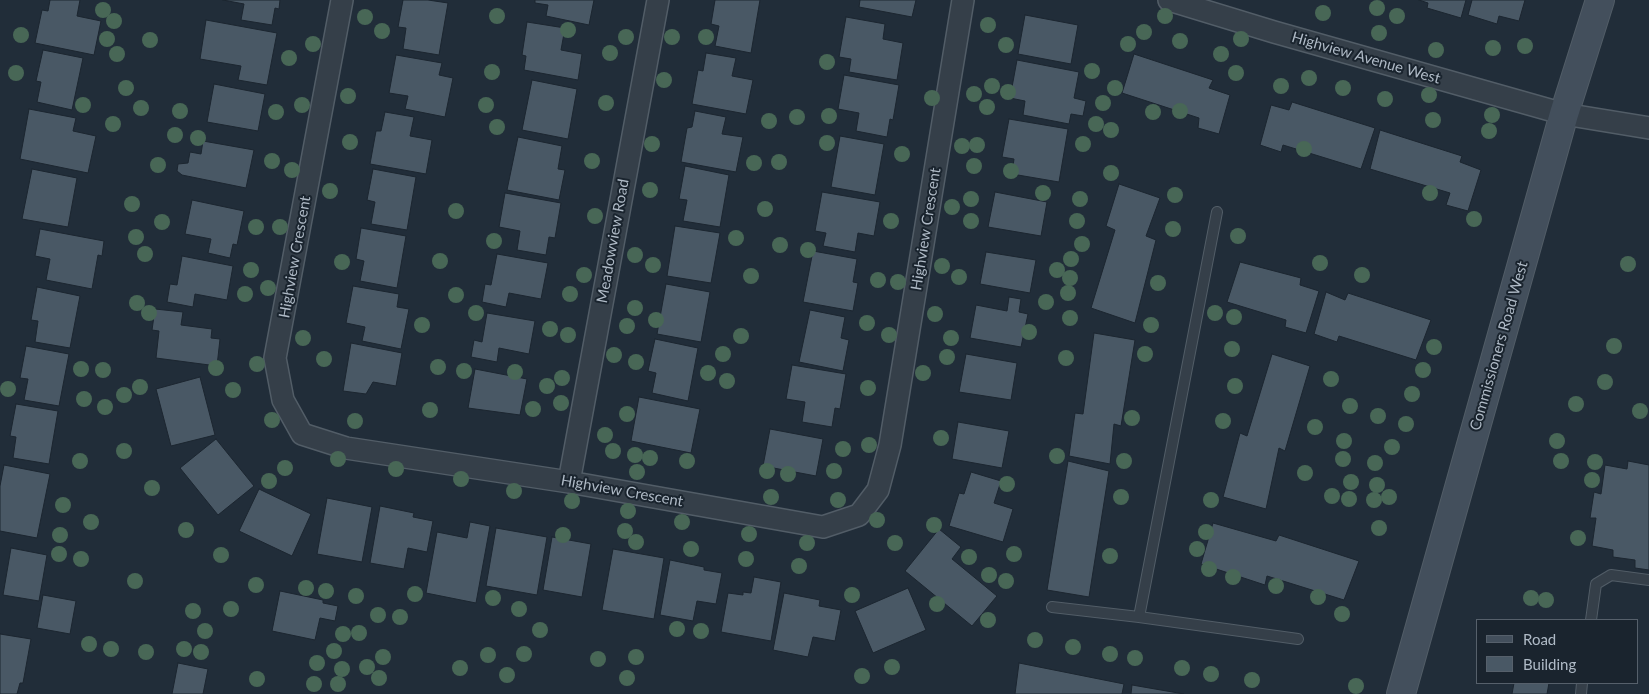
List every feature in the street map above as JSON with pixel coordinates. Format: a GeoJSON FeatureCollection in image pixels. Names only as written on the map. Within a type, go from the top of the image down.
{"type":"FeatureCollection","features":[{"type":"Feature","properties":{"kind":"main road","name":"Commissioners Road West"},"geometry":{"type":"LineString","coordinates":[[1401,694],[1564,114],[1600,0]]}},
{"type":"Feature","properties":{"kind":"street","name":"Highview Crescent"},"geometry":{"type":"LineString","coordinates":[[342,0],[275,358],[282,400],[302,434],[346,448],[569,482],[823,527],[859,515],[878,490],[890,445],[963,0]]}},
{"type":"Feature","properties":{"kind":"street","name":"Meadowview Road"},"geometry":{"type":"LineString","coordinates":[[569,482],[658,0]]}},
{"type":"Feature","properties":{"kind":"street","name":"Highview Avenue West"},"geometry":{"type":"LineString","coordinates":[[1169,0],[1274,32],[1564,114],[1649,128]]}},
{"type":"Feature","properties":{"kind":"lane"},"geometry":{"type":"LineString","coordinates":[[1139,617],[1217,212]]}},
{"type":"Feature","properties":{"kind":"lane"},"geometry":{"type":"LineString","coordinates":[[1591,619],[1596,584],[1611,575],[1649,580]]}},
{"type":"Feature","properties":{"kind":"lane"},"geometry":{"type":"LineString","coordinates":[[1052,607],[1298,639]]}},
{"type":"Feature","properties":{"kind":"building"},"geometry":{"type":"Polygon","coordinates":[[[50,0],[80,0],[77,16],[101,21],[94,55],[35,43],[42,10],[48,11],[50,0]]]}},
{"type":"Feature","properties":{"kind":"building"},"geometry":{"type":"Polygon","coordinates":[[[223,0],[280,0],[279,9],[275,8],[272,25],[241,20],[244,4],[223,0]]]}},
{"type":"Feature","properties":{"kind":"building"},"geometry":{"type":"Polygon","coordinates":[[[403,0],[428,0],[448,3],[439,55],[403,49],[406,28],[398,27],[403,0]]]}},
{"type":"Feature","properties":{"kind":"building"},"geometry":{"type":"Polygon","coordinates":[[[535,0],[594,0],[589,25],[546,16],[548,5],[535,3],[535,0]]]}},
{"type":"Feature","properties":{"kind":"building"},"geometry":{"type":"Polygon","coordinates":[[[715,0],[760,0],[751,53],[715,46],[719,26],[711,24],[715,0]]]}},
{"type":"Feature","properties":{"kind":"building"},"geometry":{"type":"Polygon","coordinates":[[[860,0],[916,0],[912,17],[859,7],[860,0]]]}},
{"type":"Feature","properties":{"kind":"building"},"geometry":{"type":"Polygon","coordinates":[[[1419,0],[1466,0],[1461,18],[1427,8],[1428,3],[1419,0]]]}},
{"type":"Feature","properties":{"kind":"building"},"geometry":{"type":"Polygon","coordinates":[[[1472,0],[1525,0],[1519,21],[1499,16],[1497,24],[1468,15],[1472,0]]]}},
{"type":"Feature","properties":{"kind":"building"},"geometry":{"type":"Polygon","coordinates":[[[1025,15],[1078,25],[1071,64],[1018,54],[1025,15]]]}},
{"type":"Feature","properties":{"kind":"building"},"geometry":{"type":"Polygon","coordinates":[[[846,17],[885,24],[883,39],[903,43],[897,80],[849,72],[851,59],[839,57],[846,17]]]}},
{"type":"Feature","properties":{"kind":"building"},"geometry":{"type":"Polygon","coordinates":[[[206,20],[277,33],[267,85],[238,80],[241,66],[200,59],[206,20]]]}},
{"type":"Feature","properties":{"kind":"building"},"geometry":{"type":"Polygon","coordinates":[[[527,22],[565,28],[561,50],[582,54],[578,80],[524,70],[526,56],[522,55],[527,22]]]}},
{"type":"Feature","properties":{"kind":"building"},"geometry":{"type":"Polygon","coordinates":[[[43,50],[83,58],[72,110],[37,102],[41,82],[36,81],[43,50]]]}},
{"type":"Feature","properties":{"kind":"building"},"geometry":{"type":"Polygon","coordinates":[[[706,53],[736,58],[732,76],[753,80],[746,114],[692,104],[698,70],[703,71],[706,53]]]}},
{"type":"Feature","properties":{"kind":"building"},"geometry":{"type":"Polygon","coordinates":[[[1134,54],[1213,80],[1209,88],[1230,95],[1219,134],[1198,128],[1199,118],[1122,93],[1134,54]]]}},
{"type":"Feature","properties":{"kind":"building"},"geometry":{"type":"Polygon","coordinates":[[[396,55],[442,63],[439,75],[453,78],[445,117],[405,109],[408,96],[389,93],[396,55]]]}},
{"type":"Feature","properties":{"kind":"building"},"geometry":{"type":"Polygon","coordinates":[[[1017,60],[1079,72],[1074,98],[1086,101],[1083,116],[1071,114],[1069,124],[1023,115],[1025,101],[1010,98],[1017,60]]]}},
{"type":"Feature","properties":{"kind":"building"},"geometry":{"type":"Polygon","coordinates":[[[844,75],[899,85],[893,120],[890,119],[887,137],[856,131],[859,113],[838,109],[844,75]]]}},
{"type":"Feature","properties":{"kind":"building"},"geometry":{"type":"Polygon","coordinates":[[[532,80],[577,89],[568,139],[522,130],[532,80]]]}},
{"type":"Feature","properties":{"kind":"building"},"geometry":{"type":"Polygon","coordinates":[[[214,84],[265,94],[258,131],[207,122],[214,84]]]}},
{"type":"Feature","properties":{"kind":"building"},"geometry":{"type":"Polygon","coordinates":[[[1292,102],[1375,128],[1361,169],[1283,145],[1281,152],[1260,145],[1271,105],[1289,110],[1292,102]]]}},
{"type":"Feature","properties":{"kind":"building"},"geometry":{"type":"Polygon","coordinates":[[[29,109],[76,118],[73,131],[96,136],[88,173],[20,159],[29,109]]]}},
{"type":"Feature","properties":{"kind":"building"},"geometry":{"type":"Polygon","coordinates":[[[695,111],[726,117],[722,134],[743,137],[736,172],[681,162],[687,128],[692,127],[695,111]]]}},
{"type":"Feature","properties":{"kind":"building"},"geometry":{"type":"Polygon","coordinates":[[[385,112],[414,117],[410,136],[432,140],[426,174],[370,164],[376,131],[381,131],[385,112]]]}},
{"type":"Feature","properties":{"kind":"building"},"geometry":{"type":"Polygon","coordinates":[[[1009,119],[1068,129],[1059,182],[1012,174],[1014,159],[1002,157],[1009,119]]]}},
{"type":"Feature","properties":{"kind":"building"},"geometry":{"type":"Polygon","coordinates":[[[1380,130],[1462,156],[1460,162],[1481,170],[1468,211],[1446,205],[1450,193],[1370,169],[1380,130]]]}},
{"type":"Feature","properties":{"kind":"building"},"geometry":{"type":"Polygon","coordinates":[[[840,136],[884,144],[875,195],[831,187],[840,136]]]}},
{"type":"Feature","properties":{"kind":"building"},"geometry":{"type":"Polygon","coordinates":[[[518,137],[562,146],[558,169],[565,170],[559,200],[507,190],[518,137]]]}},
{"type":"Feature","properties":{"kind":"building"},"geometry":{"type":"Polygon","coordinates":[[[203,141],[254,150],[246,188],[182,175],[177,171],[178,164],[188,163],[190,152],[201,154],[203,141]]]}},
{"type":"Feature","properties":{"kind":"building"},"geometry":{"type":"Polygon","coordinates":[[[685,166],[729,175],[720,227],[683,221],[687,200],[679,199],[685,166]]]}},
{"type":"Feature","properties":{"kind":"building"},"geometry":{"type":"Polygon","coordinates":[[[32,169],[77,178],[68,227],[22,219],[32,169]]]}},
{"type":"Feature","properties":{"kind":"building"},"geometry":{"type":"Polygon","coordinates":[[[373,169],[416,177],[407,230],[371,224],[375,202],[367,200],[373,169]]]}},
{"type":"Feature","properties":{"kind":"building"},"geometry":{"type":"Polygon","coordinates":[[[1119,184],[1160,198],[1146,236],[1156,240],[1135,323],[1091,308],[1115,230],[1106,226],[1119,184]]]}},
{"type":"Feature","properties":{"kind":"building"},"geometry":{"type":"Polygon","coordinates":[[[822,192],[880,202],[874,236],[858,233],[855,252],[823,246],[826,233],[815,231],[822,192]]]}},
{"type":"Feature","properties":{"kind":"building"},"geometry":{"type":"Polygon","coordinates":[[[995,192],[1047,202],[1041,236],[988,227],[995,192]]]}},
{"type":"Feature","properties":{"kind":"building"},"geometry":{"type":"Polygon","coordinates":[[[505,193],[561,203],[555,238],[549,237],[546,255],[517,250],[520,231],[499,227],[505,193]]]}},
{"type":"Feature","properties":{"kind":"building"},"geometry":{"type":"Polygon","coordinates":[[[192,200],[244,211],[237,245],[233,244],[230,258],[208,253],[211,239],[185,234],[192,200]]]}},
{"type":"Feature","properties":{"kind":"building"},"geometry":{"type":"Polygon","coordinates":[[[675,226],[720,233],[711,283],[667,276],[675,226]]]}},
{"type":"Feature","properties":{"kind":"building"},"geometry":{"type":"Polygon","coordinates":[[[361,228],[406,236],[397,288],[360,281],[364,261],[356,259],[361,228]]]}},
{"type":"Feature","properties":{"kind":"building"},"geometry":{"type":"Polygon","coordinates":[[[40,229],[104,241],[102,256],[98,255],[92,289],[46,280],[50,259],[35,256],[40,229]]]}},
{"type":"Feature","properties":{"kind":"building"},"geometry":{"type":"Polygon","coordinates":[[[813,251],[857,259],[853,282],[858,283],[853,311],[803,302],[813,251]]]}},
{"type":"Feature","properties":{"kind":"building"},"geometry":{"type":"Polygon","coordinates":[[[986,252],[1036,260],[1030,293],[980,284],[986,252]]]}},
{"type":"Feature","properties":{"kind":"building"},"geometry":{"type":"Polygon","coordinates":[[[497,254],[548,263],[541,299],[509,293],[506,307],[482,302],[485,284],[491,285],[497,254]]]}},
{"type":"Feature","properties":{"kind":"building"},"geometry":{"type":"Polygon","coordinates":[[[182,256],[233,266],[227,300],[195,294],[193,307],[167,302],[170,284],[177,285],[182,256]]]}},
{"type":"Feature","properties":{"kind":"building"},"geometry":{"type":"Polygon","coordinates":[[[1240,262],[1301,278],[1300,285],[1319,291],[1306,333],[1285,327],[1286,320],[1227,302],[1240,262]]]}},
{"type":"Feature","properties":{"kind":"building"},"geometry":{"type":"Polygon","coordinates":[[[666,284],[710,292],[701,342],[657,334],[666,284]]]}},
{"type":"Feature","properties":{"kind":"building"},"geometry":{"type":"Polygon","coordinates":[[[353,286],[399,294],[397,307],[409,309],[401,349],[362,341],[365,327],[346,323],[353,286]]]}},
{"type":"Feature","properties":{"kind":"building"},"geometry":{"type":"Polygon","coordinates":[[[37,287],[80,296],[70,348],[35,342],[38,321],[31,320],[37,287]]]}},
{"type":"Feature","properties":{"kind":"building"},"geometry":{"type":"Polygon","coordinates":[[[1326,292],[1345,300],[1348,293],[1431,320],[1416,360],[1339,336],[1337,342],[1314,334],[1326,292]]]}},
{"type":"Feature","properties":{"kind":"building"},"geometry":{"type":"Polygon","coordinates":[[[1009,297],[1021,299],[1019,312],[1028,314],[1021,347],[970,338],[976,305],[1007,311],[1009,297]]]}},
{"type":"Feature","properties":{"kind":"building"},"geometry":{"type":"Polygon","coordinates":[[[155,309],[183,312],[181,325],[212,329],[211,338],[220,339],[217,366],[156,358],[159,331],[152,330],[155,309]]]}},
{"type":"Feature","properties":{"kind":"building"},"geometry":{"type":"Polygon","coordinates":[[[810,310],[845,317],[841,338],[849,340],[843,371],[799,362],[810,310]]]}},
{"type":"Feature","properties":{"kind":"building"},"geometry":{"type":"Polygon","coordinates":[[[487,313],[535,321],[529,354],[499,348],[497,362],[471,357],[474,340],[482,342],[487,313]]]}},
{"type":"Feature","properties":{"kind":"building"},"geometry":{"type":"Polygon","coordinates":[[[1094,333],[1135,340],[1121,426],[1114,424],[1110,464],[1069,456],[1075,413],[1083,414],[1094,333]]]}},
{"type":"Feature","properties":{"kind":"building"},"geometry":{"type":"Polygon","coordinates":[[[655,339],[698,348],[688,401],[652,393],[656,373],[648,371],[655,339]]]}},
{"type":"Feature","properties":{"kind":"building"},"geometry":{"type":"Polygon","coordinates":[[[351,343],[402,353],[396,386],[373,382],[366,394],[343,391],[351,343]]]}},
{"type":"Feature","properties":{"kind":"building"},"geometry":{"type":"Polygon","coordinates":[[[26,346],[69,354],[59,406],[24,400],[28,379],[20,378],[26,346]]]}},
{"type":"Feature","properties":{"kind":"building"},"geometry":{"type":"Polygon","coordinates":[[[966,354],[1017,363],[1011,400],[959,392],[966,354]]]}},
{"type":"Feature","properties":{"kind":"building"},"geometry":{"type":"Polygon","coordinates":[[[1272,354],[1310,366],[1285,451],[1279,448],[1266,509],[1223,497],[1240,433],[1247,436],[1272,354]]]}},
{"type":"Feature","properties":{"kind":"building"},"geometry":{"type":"Polygon","coordinates":[[[792,365],[846,374],[840,409],[835,408],[832,427],[802,422],[805,402],[786,399],[792,365]]]}},
{"type":"Feature","properties":{"kind":"building"},"geometry":{"type":"Polygon","coordinates":[[[475,369],[527,379],[520,415],[468,408],[475,369]]]}},
{"type":"Feature","properties":{"kind":"building"},"geometry":{"type":"Polygon","coordinates":[[[200,377],[215,435],[171,446],[156,389],[200,377]]]}},
{"type":"Feature","properties":{"kind":"building"},"geometry":{"type":"Polygon","coordinates":[[[639,397],[700,409],[691,453],[631,441],[639,397]]]}},
{"type":"Feature","properties":{"kind":"building"},"geometry":{"type":"Polygon","coordinates":[[[16,404],[58,411],[49,464],[13,458],[16,437],[10,436],[16,404]]]}},
{"type":"Feature","properties":{"kind":"building"},"geometry":{"type":"Polygon","coordinates":[[[958,422],[1009,431],[1002,468],[952,459],[958,422]]]}},
{"type":"Feature","properties":{"kind":"building"},"geometry":{"type":"Polygon","coordinates":[[[770,429],[823,439],[816,476],[763,466],[770,429]]]}},
{"type":"Feature","properties":{"kind":"building"},"geometry":{"type":"Polygon","coordinates":[[[216,439],[254,486],[218,515],[180,468],[216,439]]]}},
{"type":"Feature","properties":{"kind":"building"},"geometry":{"type":"Polygon","coordinates":[[[1068,461],[1109,471],[1089,597],[1047,590],[1068,461]]]}},
{"type":"Feature","properties":{"kind":"building"},"geometry":{"type":"Polygon","coordinates":[[[1628,461],[1649,465],[1649,570],[1635,568],[1635,560],[1613,557],[1613,550],[1592,546],[1596,518],[1590,518],[1594,492],[1601,494],[1605,465],[1627,469],[1628,461]]]}},
{"type":"Feature","properties":{"kind":"building"},"geometry":{"type":"Polygon","coordinates":[[[4,465],[50,474],[37,538],[0,531],[0,486],[4,465]]]}},
{"type":"Feature","properties":{"kind":"building"},"geometry":{"type":"Polygon","coordinates":[[[971,472],[1001,481],[994,503],[1013,509],[1003,542],[949,526],[959,493],[964,494],[971,472]]]}},
{"type":"Feature","properties":{"kind":"building"},"geometry":{"type":"Polygon","coordinates":[[[259,489],[311,514],[292,556],[239,531],[259,489]]]}},
{"type":"Feature","properties":{"kind":"building"},"geometry":{"type":"Polygon","coordinates":[[[327,498],[372,507],[362,562],[317,554],[327,498]]]}},
{"type":"Feature","properties":{"kind":"building"},"geometry":{"type":"Polygon","coordinates":[[[380,506],[414,513],[413,517],[433,521],[427,552],[408,548],[404,569],[370,563],[380,506]]]}},
{"type":"Feature","properties":{"kind":"building"},"geometry":{"type":"Polygon","coordinates":[[[470,522],[490,526],[476,603],[426,593],[437,532],[467,538],[470,522]]]}},
{"type":"Feature","properties":{"kind":"building"},"geometry":{"type":"Polygon","coordinates":[[[1213,523],[1276,541],[1279,535],[1359,561],[1344,600],[1267,576],[1265,585],[1201,564],[1213,523]]]}},
{"type":"Feature","properties":{"kind":"building"},"geometry":{"type":"Polygon","coordinates":[[[496,528],[547,537],[537,595],[486,586],[496,528]]]}},
{"type":"Feature","properties":{"kind":"building"},"geometry":{"type":"Polygon","coordinates":[[[939,529],[961,547],[952,559],[997,596],[972,626],[905,571],[939,529]]]}},
{"type":"Feature","properties":{"kind":"building"},"geometry":{"type":"Polygon","coordinates":[[[552,537],[591,544],[582,597],[543,590],[552,537]]]}},
{"type":"Feature","properties":{"kind":"building"},"geometry":{"type":"Polygon","coordinates":[[[11,548],[47,555],[39,601],[3,595],[11,548]]]}},
{"type":"Feature","properties":{"kind":"building"},"geometry":{"type":"Polygon","coordinates":[[[613,549],[664,558],[654,619],[602,610],[613,549]]]}},
{"type":"Feature","properties":{"kind":"building"},"geometry":{"type":"Polygon","coordinates":[[[670,560],[722,573],[716,604],[697,601],[693,621],[660,615],[670,560]]]}},
{"type":"Feature","properties":{"kind":"building"},"geometry":{"type":"Polygon","coordinates":[[[754,577],[781,582],[771,641],[721,632],[728,593],[743,595],[743,592],[751,593],[754,577]]]}},
{"type":"Feature","properties":{"kind":"building"},"geometry":{"type":"Polygon","coordinates":[[[908,588],[926,630],[873,653],[855,611],[908,588]]]}},
{"type":"Feature","properties":{"kind":"building"},"geometry":{"type":"Polygon","coordinates":[[[280,591],[323,600],[323,603],[338,606],[335,621],[320,618],[315,640],[272,631],[280,591]]]}},
{"type":"Feature","properties":{"kind":"building"},"geometry":{"type":"Polygon","coordinates":[[[784,593],[820,600],[819,606],[841,610],[835,641],[813,637],[808,657],[773,650],[784,593]]]}},
{"type":"Feature","properties":{"kind":"building"},"geometry":{"type":"Polygon","coordinates":[[[43,595],[76,601],[70,634],[37,628],[43,595]]]}},
{"type":"Feature","properties":{"kind":"building"},"geometry":{"type":"Polygon","coordinates":[[[0,634],[31,639],[23,683],[20,683],[17,694],[0,694],[0,634]]]}},
{"type":"Feature","properties":{"kind":"building"},"geometry":{"type":"Polygon","coordinates":[[[178,663],[208,669],[203,694],[172,694],[178,663]]]}},
{"type":"Feature","properties":{"kind":"building"},"geometry":{"type":"Polygon","coordinates":[[[1019,663],[1124,684],[1122,694],[1015,694],[1019,663]]]}},
{"type":"Feature","properties":{"kind":"building"},"geometry":{"type":"Polygon","coordinates":[[[1514,684],[1549,684],[1547,694],[1512,694],[1514,684]]]}},
{"type":"Feature","properties":{"kind":"building"},"geometry":{"type":"Polygon","coordinates":[[[1132,685],[1184,694],[1131,694],[1132,685]]]}}]}
